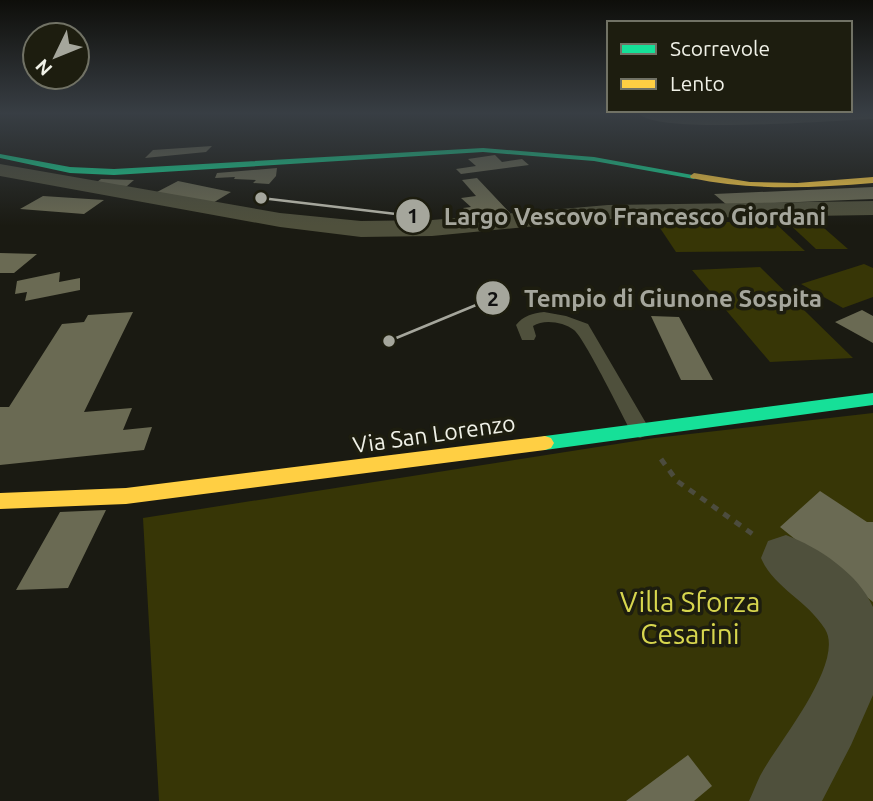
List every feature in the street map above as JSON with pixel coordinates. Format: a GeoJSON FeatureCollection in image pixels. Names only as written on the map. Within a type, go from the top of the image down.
{"type":"FeatureCollection","features":[{"type":"Feature","properties":{"kind":"street"},"geometry":{"type":"LineString","coordinates":[[0,156],[70,170],[114,172],[467,151]]}},
{"type":"Feature","properties":{"kind":"street"},"geometry":{"type":"LineString","coordinates":[[507,151],[594,159],[759,186],[804,186],[873,180]]}},
{"type":"Feature","properties":{"kind":"street"},"geometry":{"type":"LineString","coordinates":[[0,170],[280,220],[361,229],[432,228],[598,213],[873,208]]}},
{"type":"Feature","properties":{"kind":"street","name":"Via San Lorenzo"},"geometry":{"type":"LineString","coordinates":[[0,501],[126,496],[228,485],[873,399]]}},
{"type":"Feature","properties":{"kind":"street"},"geometry":{"type":"LineString","coordinates":[[784,801],[829,722],[854,666],[857,641],[850,619],[830,595],[786,558]]}},
{"type":"Feature","properties":{"kind":"lane"},"geometry":{"type":"LineString","coordinates":[[528,336],[524,325],[529,320],[542,317],[570,322],[582,328],[640,430]]}},
{"type":"Feature","properties":{"kind":"path"},"geometry":{"type":"LineString","coordinates":[[640,430],[677,481],[786,558]]}},
{"type":"Feature","properties":{"kind":"green space"},"geometry":{"type":"Polygon","coordinates":[[[786,221],[816,221],[848,249],[816,249],[786,221]]]}},
{"type":"Feature","properties":{"kind":"green space"},"geometry":{"type":"Polygon","coordinates":[[[656,222],[774,222],[805,251],[676,252],[656,222]]]}},
{"type":"Feature","properties":{"kind":"green space"},"geometry":{"type":"Polygon","coordinates":[[[864,264],[873,268],[873,297],[843,308],[801,284],[864,264]]]}},
{"type":"Feature","properties":{"kind":"green space"},"geometry":{"type":"Polygon","coordinates":[[[760,267],[853,358],[770,362],[692,270],[760,267]]]}},
{"type":"Feature","properties":{"kind":"green space","name":"Villa Sforza Cesarini"},"geometry":{"type":"Polygon","coordinates":[[[873,413],[873,801],[159,801],[143,518],[655,438],[873,413]]]}},
{"type":"Feature","properties":{"kind":"building"},"geometry":{"type":"Polygon","coordinates":[[[152,151],[207,151],[206,152],[145,158],[152,151]]]}},
{"type":"Feature","properties":{"kind":"building"},"geometry":{"type":"Polygon","coordinates":[[[495,155],[502,162],[522,159],[529,165],[461,174],[456,169],[476,166],[468,159],[495,155]]]}},
{"type":"Feature","properties":{"kind":"building"},"geometry":{"type":"Polygon","coordinates":[[[277,168],[276,176],[269,184],[253,183],[256,180],[234,179],[235,177],[215,178],[217,173],[277,168]]]}},
{"type":"Feature","properties":{"kind":"building"},"geometry":{"type":"Polygon","coordinates":[[[477,178],[510,213],[472,218],[463,208],[471,207],[461,198],[476,196],[462,180],[477,178]]]}},
{"type":"Feature","properties":{"kind":"building"},"geometry":{"type":"Polygon","coordinates":[[[101,179],[134,180],[127,186],[93,185],[101,179]]]}},
{"type":"Feature","properties":{"kind":"building"},"geometry":{"type":"Polygon","coordinates":[[[178,181],[231,192],[211,204],[157,192],[178,181]]]}},
{"type":"Feature","properties":{"kind":"building"},"geometry":{"type":"Polygon","coordinates":[[[873,187],[873,199],[727,205],[714,194],[873,187]]]}},
{"type":"Feature","properties":{"kind":"building"},"geometry":{"type":"Polygon","coordinates":[[[43,196],[104,200],[84,214],[20,209],[43,196]]]}},
{"type":"Feature","properties":{"kind":"building"},"geometry":{"type":"Polygon","coordinates":[[[0,253],[37,254],[14,273],[0,273],[0,253]]]}},
{"type":"Feature","properties":{"kind":"building"},"geometry":{"type":"Polygon","coordinates":[[[60,272],[59,282],[80,278],[80,290],[25,301],[27,292],[15,294],[17,281],[60,272]]]}},
{"type":"Feature","properties":{"kind":"building"},"geometry":{"type":"Polygon","coordinates":[[[862,310],[873,316],[873,343],[835,322],[862,310]]]}},
{"type":"Feature","properties":{"kind":"building"},"geometry":{"type":"Polygon","coordinates":[[[133,312],[84,412],[132,408],[123,430],[152,427],[144,450],[0,465],[0,407],[9,407],[62,324],[84,322],[88,315],[133,312]]]}},
{"type":"Feature","properties":{"kind":"building"},"geometry":{"type":"Polygon","coordinates":[[[651,316],[679,317],[713,380],[681,380],[651,316]]]}},
{"type":"Feature","properties":{"kind":"building","name":"Villa Sforza Cesarini"},"geometry":{"type":"Polygon","coordinates":[[[820,491],[867,522],[873,522],[873,602],[780,527],[820,491]]]}},
{"type":"Feature","properties":{"kind":"building"},"geometry":{"type":"Polygon","coordinates":[[[106,510],[68,588],[16,590],[60,512],[106,510]]]}},
{"type":"Feature","properties":{"kind":"building"},"geometry":{"type":"Polygon","coordinates":[[[688,755],[712,786],[694,801],[626,801],[688,755]]]}},
{"type":"Feature","properties":{"kind":"traffic: fast"},"geometry":{"type":"LineString","coordinates":[[0,156],[70,170],[114,172],[460,151]]}},
{"type":"Feature","properties":{"kind":"traffic: fast"},"geometry":{"type":"LineString","coordinates":[[500,151],[594,159],[694,176]]}},
{"type":"Feature","properties":{"kind":"traffic: fast"},"geometry":{"type":"LineString","coordinates":[[545,443],[873,399]]}},
{"type":"Feature","properties":{"kind":"traffic: slow"},"geometry":{"type":"LineString","coordinates":[[694,176],[750,185],[797,186],[873,180]]}},
{"type":"Feature","properties":{"kind":"traffic: slow"},"geometry":{"type":"LineString","coordinates":[[0,501],[126,496],[545,443]]}},
{"type":"Feature","properties":{"kind":"place","name":"Largo Vescovo Francesco Giordani"},"geometry":{"type":"Point","coordinates":[261,198]}},
{"type":"Feature","properties":{"kind":"place","name":"Tempio di Giunone Sospita"},"geometry":{"type":"Point","coordinates":[389,341]}}]}
